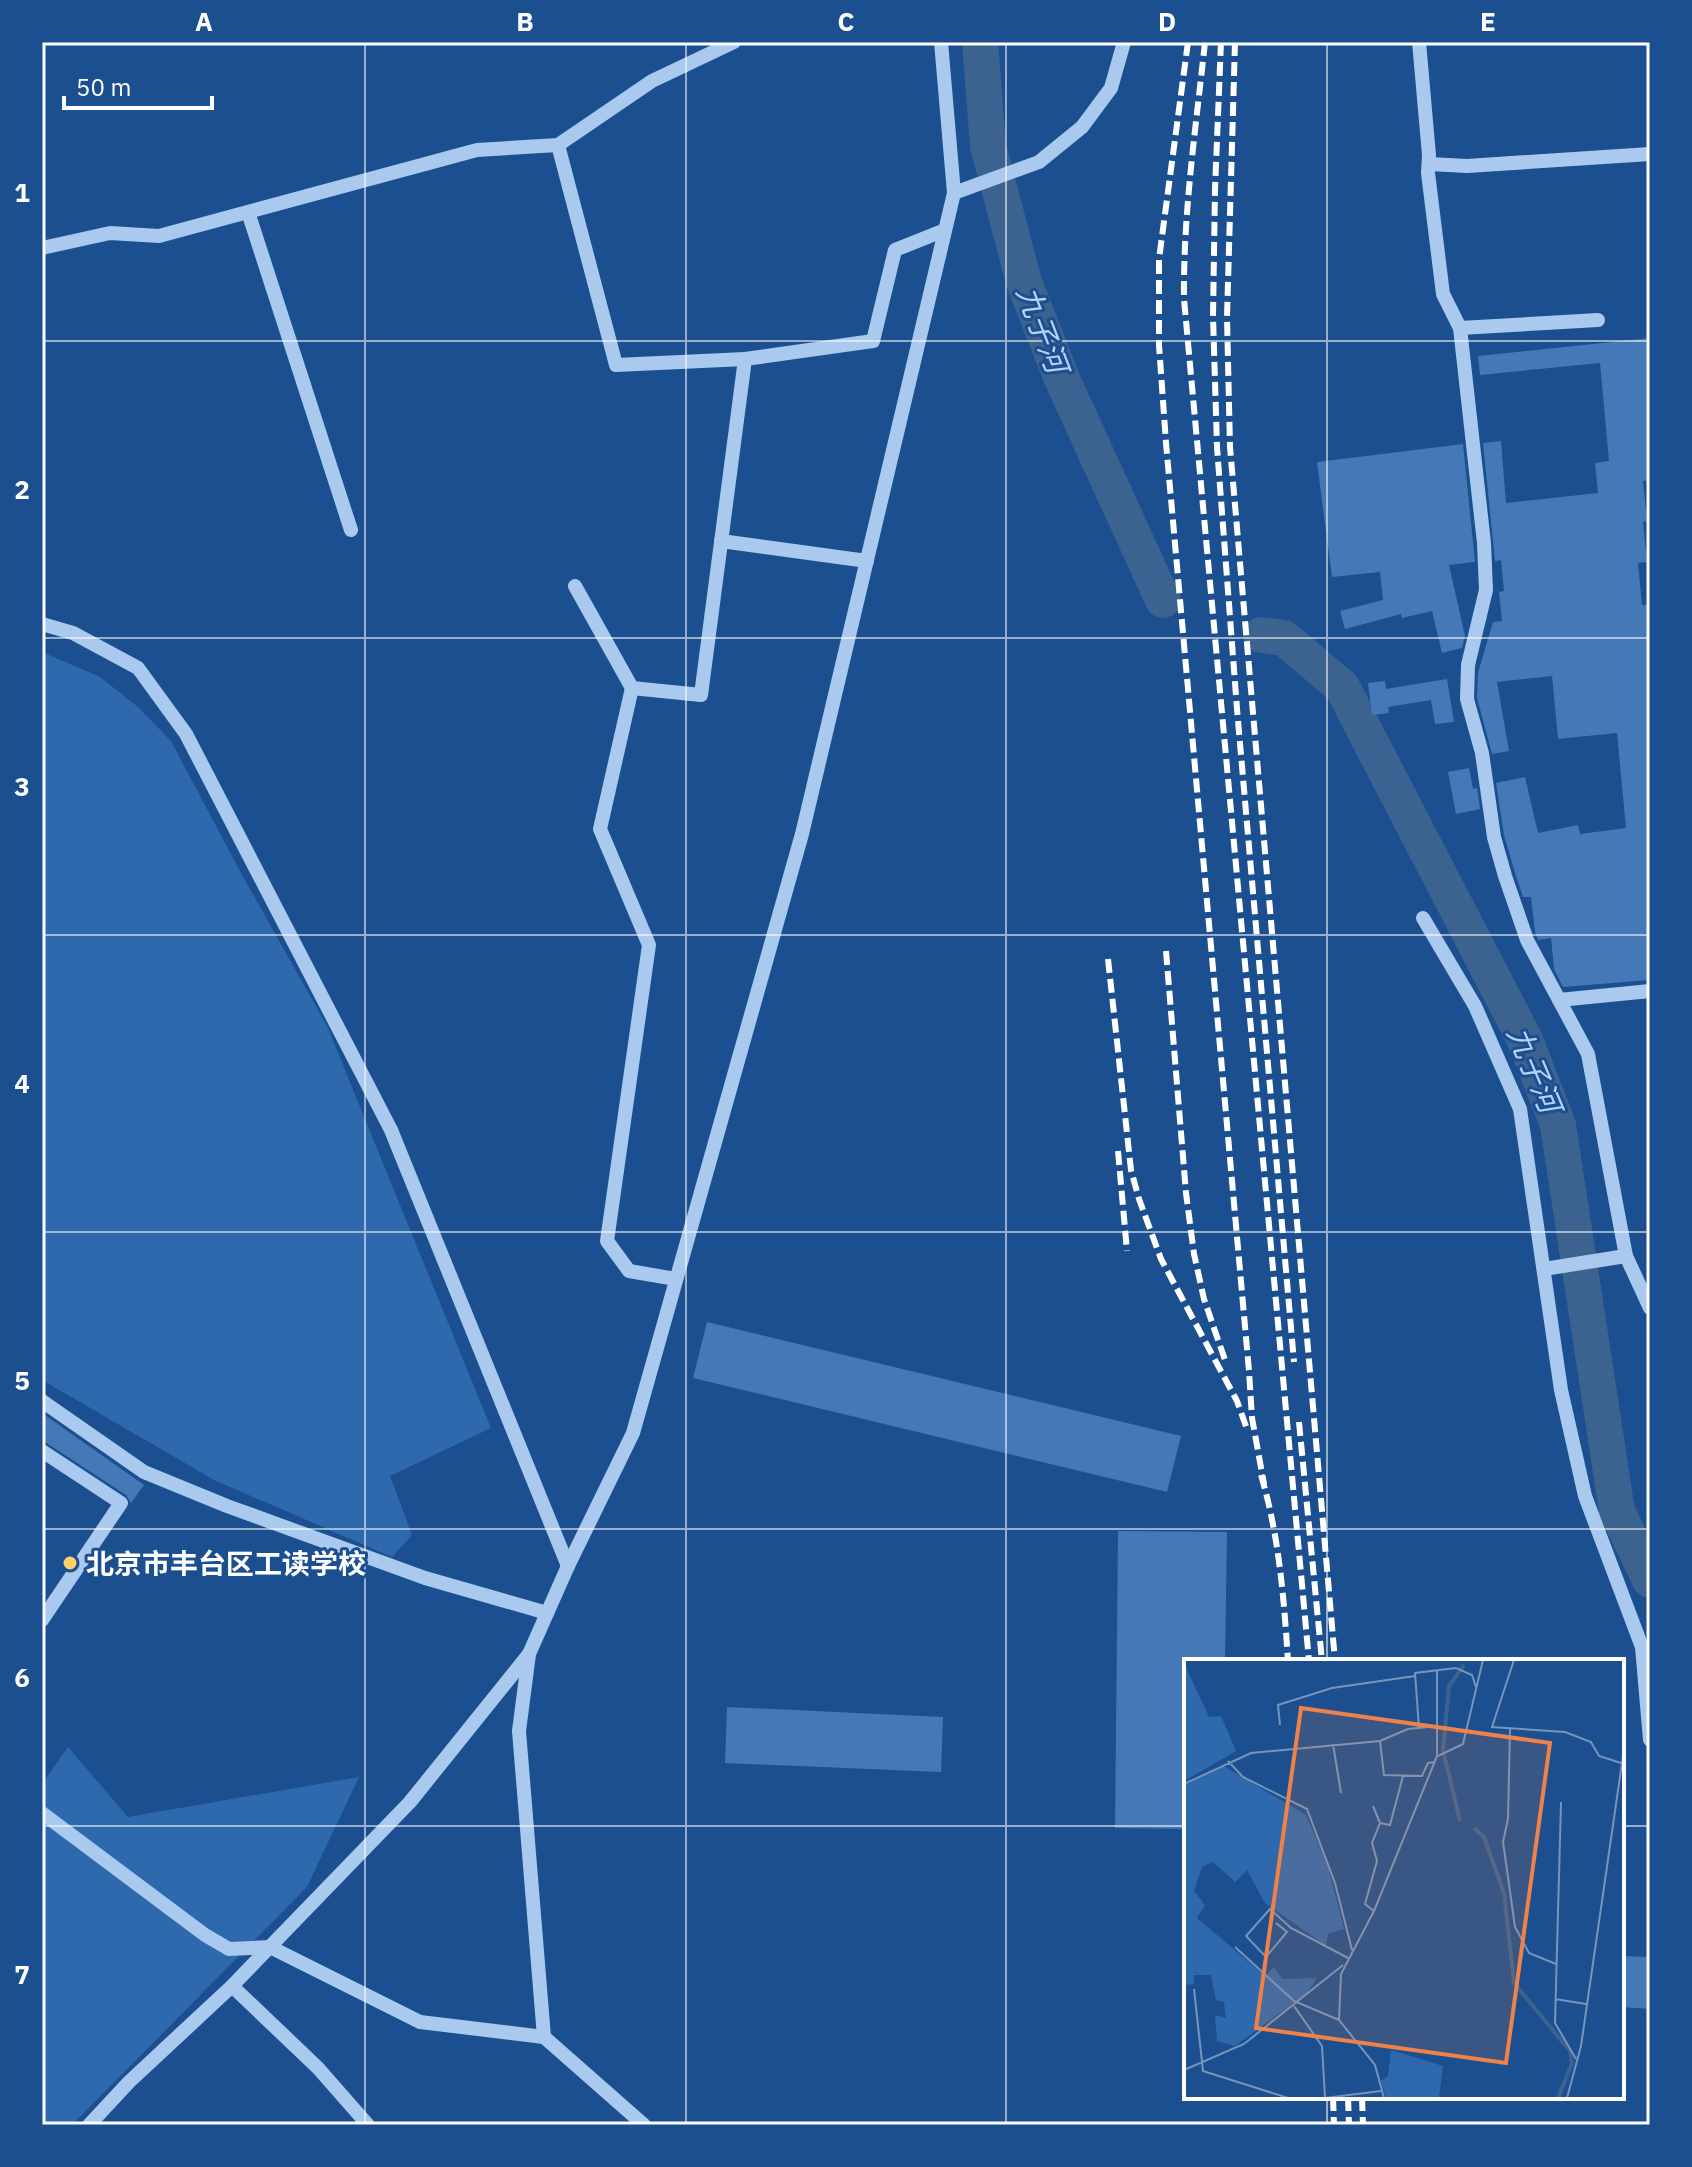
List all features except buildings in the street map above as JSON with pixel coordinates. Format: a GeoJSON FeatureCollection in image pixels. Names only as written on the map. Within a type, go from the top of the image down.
{"type":"FeatureCollection","features":[{"type":"Feature","properties":{"kind":"street"},"geometry":{"type":"LineString","coordinates":[[42,248],[110,233],[159,236],[477,150],[558,145],[652,81],[734,42]]}},
{"type":"Feature","properties":{"kind":"street"},"geometry":{"type":"LineString","coordinates":[[89,2125],[129,2082],[232,1986],[410,1802],[529,1654],[633,1433],[802,834],[954,192],[941,42]]}},
{"type":"Feature","properties":{"kind":"street"},"geometry":{"type":"LineString","coordinates":[[954,192],[1039,162],[1082,127],[1111,88],[1124,42]]}},
{"type":"Feature","properties":{"kind":"street"},"geometry":{"type":"LineString","coordinates":[[1419,42],[1428,173],[1443,294],[1460,328],[1484,543],[1486,590],[1468,665],[1467,699],[1482,753],[1494,837],[1505,876],[1527,940],[1588,1054],[1626,1256],[1650,1308]]}},
{"type":"Feature","properties":{"kind":"street"},"geometry":{"type":"LineString","coordinates":[[558,145],[616,365],[745,359],[873,341],[895,250],[945,230]]}},
{"type":"Feature","properties":{"kind":"street"},"geometry":{"type":"LineString","coordinates":[[1429,164],[1467,166],[1650,154]]}},
{"type":"Feature","properties":{"kind":"street"},"geometry":{"type":"LineString","coordinates":[[248,212],[351,530]]}},
{"type":"Feature","properties":{"kind":"street"},"geometry":{"type":"LineString","coordinates":[[1460,328],[1598,320]]}},
{"type":"Feature","properties":{"kind":"street"},"geometry":{"type":"LineString","coordinates":[[632,688],[701,695],[745,359]]}},
{"type":"Feature","properties":{"kind":"street"},"geometry":{"type":"LineString","coordinates":[[721,541],[867,561]]}},
{"type":"Feature","properties":{"kind":"street"},"geometry":{"type":"LineString","coordinates":[[575,586],[632,688],[600,829],[649,945],[607,1241],[629,1271],[676,1279]]}},
{"type":"Feature","properties":{"kind":"street"},"geometry":{"type":"LineString","coordinates":[[42,624],[73,633],[138,668],[186,734],[391,1130],[568,1566]]}},
{"type":"Feature","properties":{"kind":"street"},"geometry":{"type":"LineString","coordinates":[[1423,918],[1475,1006],[1520,1109],[1561,1390],[1585,1496],[1642,1647],[1650,1740]]}},
{"type":"Feature","properties":{"kind":"street"},"geometry":{"type":"LineString","coordinates":[[1559,1000],[1650,991]]}},
{"type":"Feature","properties":{"kind":"street"},"geometry":{"type":"LineString","coordinates":[[1544,1269],[1626,1256]]}},
{"type":"Feature","properties":{"kind":"street"},"geometry":{"type":"LineString","coordinates":[[42,1401],[144,1472],[227,1506],[425,1578],[547,1613]]}},
{"type":"Feature","properties":{"kind":"street"},"geometry":{"type":"LineString","coordinates":[[42,1451],[121,1503],[42,1620]]}},
{"type":"Feature","properties":{"kind":"street"},"geometry":{"type":"LineString","coordinates":[[529,1654],[519,1731],[544,2037]]}},
{"type":"Feature","properties":{"kind":"street"},"geometry":{"type":"LineString","coordinates":[[42,1813],[205,1935],[229,1949],[270,1947],[420,2022],[544,2037],[644,2125]]}},
{"type":"Feature","properties":{"kind":"street"},"geometry":{"type":"LineString","coordinates":[[232,1986],[318,2068],[368,2125]]}},
{"type":"Feature","properties":{"kind":"shaded area"},"geometry":{"type":"Polygon","coordinates":[[[42,652],[100,677],[138,707],[171,741],[327,1026],[491,1428],[390,1476],[412,1535],[392,1557],[214,1480],[42,1380],[42,652]]]}},
{"type":"Feature","properties":{"kind":"shaded area"},"geometry":{"type":"Polygon","coordinates":[[[68,1747],[128,1817],[359,1777],[307,1887],[72,2125],[42,2125],[42,1784],[68,1747]]]}},
{"type":"Feature","properties":{"kind":"waterway","name":"九子河"},"geometry":{"type":"LineString","coordinates":[[980,42],[988,146],[1024,282],[1062,379],[1163,600]]}},
{"type":"Feature","properties":{"kind":"waterway","name":"九子河"},"geometry":{"type":"LineString","coordinates":[[1261,635],[1284,638],[1342,687],[1525,1040],[1558,1125],[1617,1511],[1650,1580]]}},
{"type":"Feature","properties":{"kind":"railway"},"geometry":{"type":"LineString","coordinates":[[1188,42],[1159,259],[1159,345],[1252,1418],[1264,1484]]}},
{"type":"Feature","properties":{"kind":"railway"},"geometry":{"type":"LineString","coordinates":[[1205,42],[1188,202],[1184,299],[1309,1659]]}},
{"type":"Feature","properties":{"kind":"railway"},"geometry":{"type":"LineString","coordinates":[[1221,42],[1213,316],[1217,447],[1294,1362]]}},
{"type":"Feature","properties":{"kind":"railway"},"geometry":{"type":"LineString","coordinates":[[1235,42],[1227,317],[1230,447],[1335,1659]]}},
{"type":"Feature","properties":{"kind":"railway"},"geometry":{"type":"LineString","coordinates":[[1166,951],[1194,1254],[1204,1299],[1225,1360]]}},
{"type":"Feature","properties":{"kind":"railway"},"geometry":{"type":"LineString","coordinates":[[1108,959],[1131,1170],[1139,1199],[1161,1259],[1237,1401],[1247,1429]]}},
{"type":"Feature","properties":{"kind":"railway"},"geometry":{"type":"LineString","coordinates":[[1118,1151],[1127,1251]]}},
{"type":"Feature","properties":{"kind":"railway"},"geometry":{"type":"LineString","coordinates":[[1299,1422],[1322,1659]]}},
{"type":"Feature","properties":{"kind":"railway"},"geometry":{"type":"LineString","coordinates":[[1261,1475],[1276,1544],[1288,1659]]}},
{"type":"Feature","properties":{"kind":"railway"},"geometry":{"type":"LineString","coordinates":[[1333,2099],[1334,2125]]}},
{"type":"Feature","properties":{"kind":"railway"},"geometry":{"type":"LineString","coordinates":[[1348,2099],[1349,2125]]}},
{"type":"Feature","properties":{"kind":"railway"},"geometry":{"type":"LineString","coordinates":[[1362,2099],[1363,2125]]}},
{"type":"Feature","properties":{"kind":"place","name":"北京市丰台区工读学校"},"geometry":{"type":"Point","coordinates":[70,1563]}}]}
